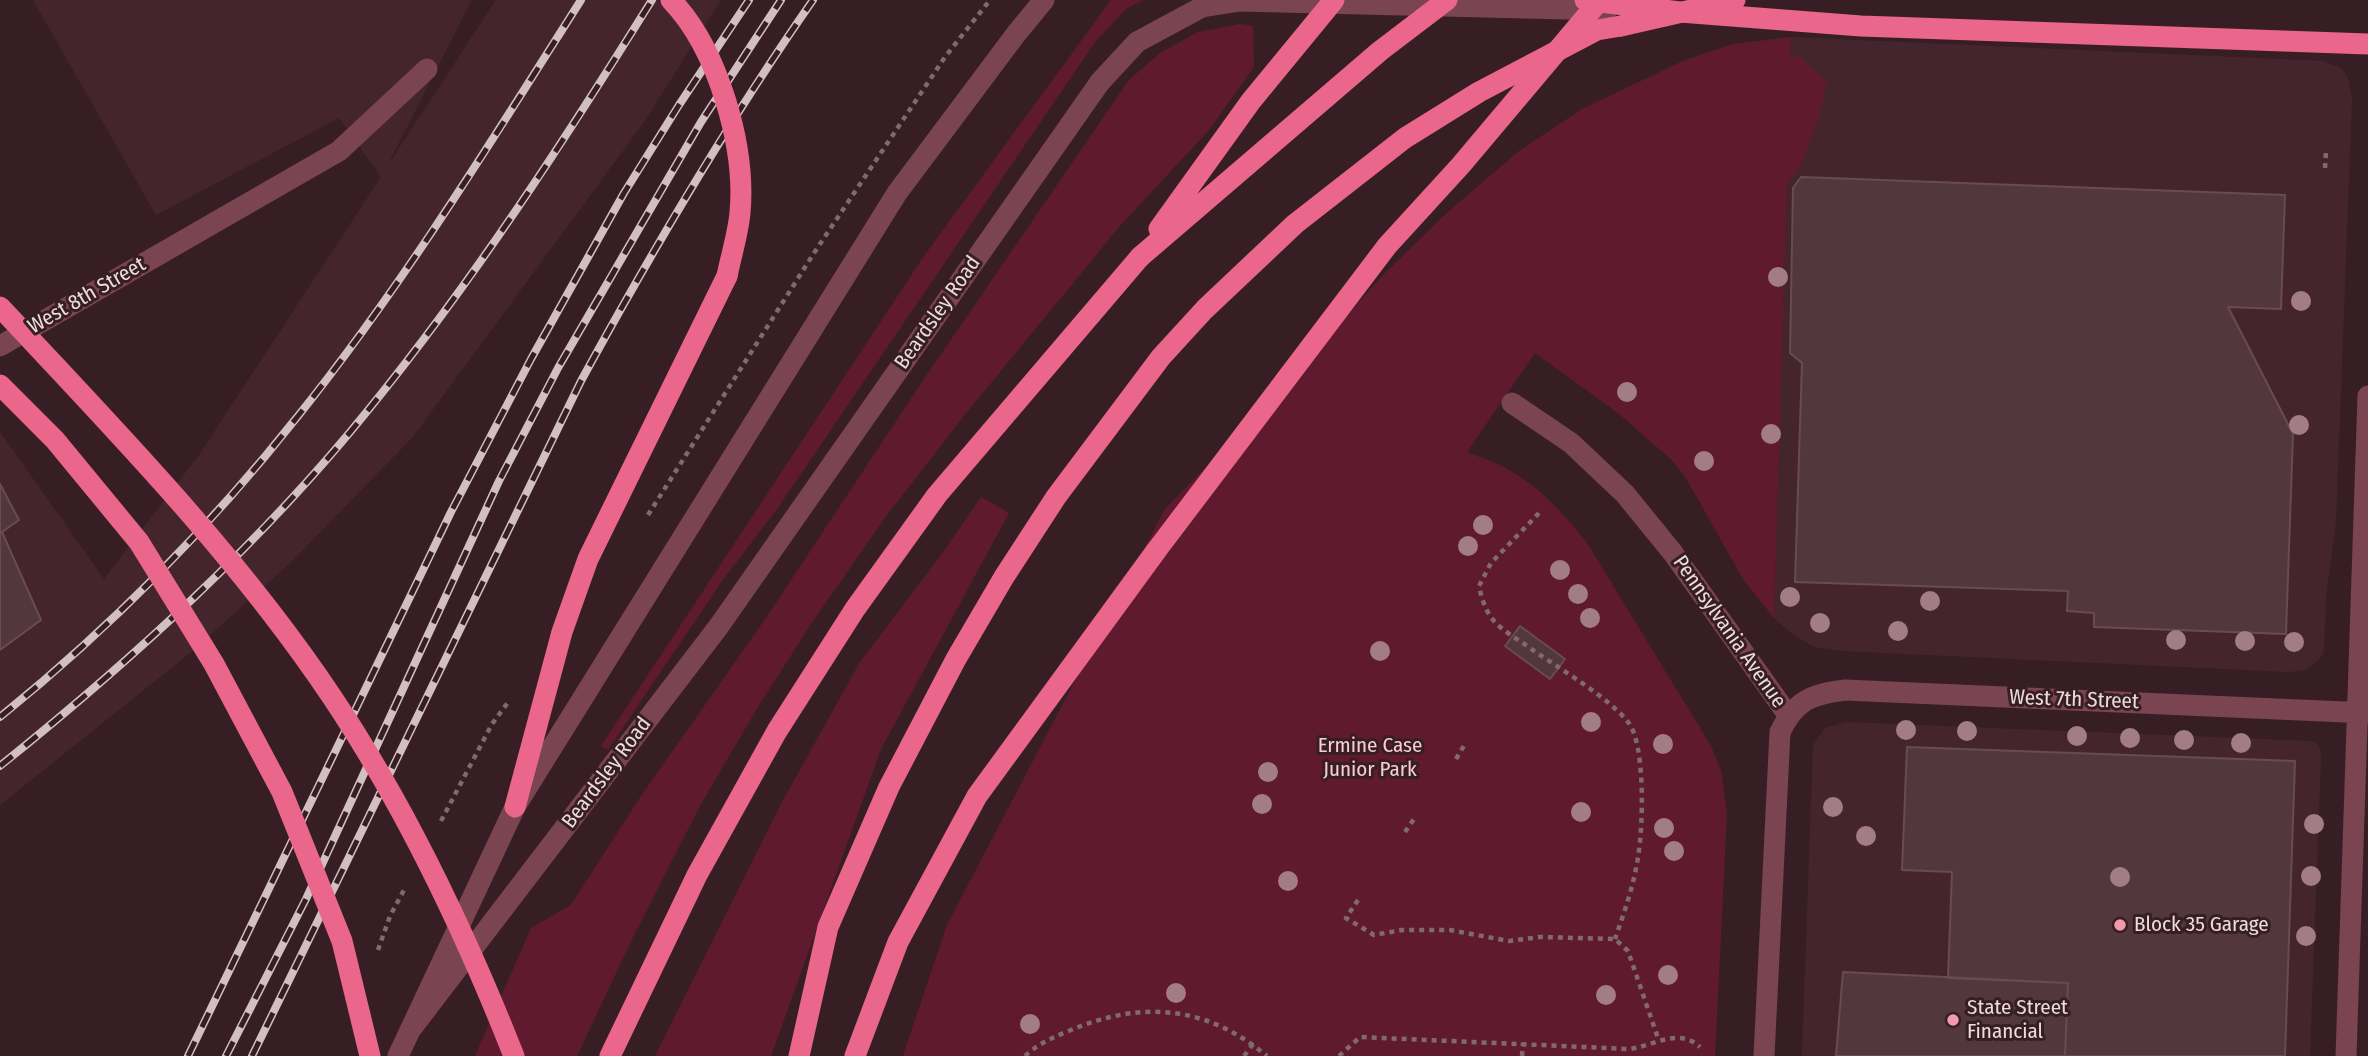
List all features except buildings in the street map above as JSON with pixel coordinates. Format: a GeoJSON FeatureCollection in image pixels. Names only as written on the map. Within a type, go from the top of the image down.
{"type":"FeatureCollection","features":[{"type":"Feature","properties":{"kind":"highway"},"geometry":{"type":"LineString","coordinates":[[515,807],[562,632],[588,559],[727,276],[740,214],[737,148],[719,77],[682,11],[671,0]]}},
{"type":"Feature","properties":{"kind":"highway"},"geometry":{"type":"LineString","coordinates":[[610,1056],[697,875],[777,731],[855,609],[937,495],[1140,257],[1251,101],[1334,0]]}},
{"type":"Feature","properties":{"kind":"highway"},"geometry":{"type":"LineString","coordinates":[[1140,257],[1380,51],[1447,0]]}},
{"type":"Feature","properties":{"kind":"highway"},"geometry":{"type":"LineString","coordinates":[[1586,0],[1679,6],[1861,26],[2368,44]]}},
{"type":"Feature","properties":{"kind":"highway"},"geometry":{"type":"LineString","coordinates":[[855,1056],[898,942],[977,796],[1156,551],[1387,246],[1461,165],[1600,0]]}},
{"type":"Feature","properties":{"kind":"highway"},"geometry":{"type":"LineString","coordinates":[[799,1056],[828,927],[889,787],[956,659],[1004,577],[1056,497],[1161,357],[1205,309],[1295,224],[1405,138],[1479,92],[1597,30],[1735,0]]}},
{"type":"Feature","properties":{"kind":"highway"},"geometry":{"type":"LineString","coordinates":[[1621,26],[1679,6]]}},
{"type":"Feature","properties":{"kind":"highway"},"geometry":{"type":"LineString","coordinates":[[0,307],[193,516],[252,589],[333,699],[388,791],[436,880],[481,972],[514,1056]]}},
{"type":"Feature","properties":{"kind":"highway"},"geometry":{"type":"LineString","coordinates":[[0,385],[55,440],[139,542],[214,664],[282,792],[342,941],[370,1056]]}},
{"type":"Feature","properties":{"kind":"street","name":"Beardsley Road"},"geometry":{"type":"LineString","coordinates":[[398,1056],[515,807],[897,193],[1044,0]]}},
{"type":"Feature","properties":{"kind":"street","name":"Beardsley Road"},"geometry":{"type":"LineString","coordinates":[[411,1029],[719,626],[1100,82],[1137,42],[1202,7],[1240,1],[1679,6]]}},
{"type":"Feature","properties":{"kind":"street","name":"West 8th Street"},"geometry":{"type":"LineString","coordinates":[[0,346],[339,151],[426,69]]}},
{"type":"Feature","properties":{"kind":"street"},"geometry":{"type":"LineString","coordinates":[[2346,1056],[2362,712],[2368,396]]}},
{"type":"Feature","properties":{"kind":"street","name":"Pennsylvania Avenue"},"geometry":{"type":"LineString","coordinates":[[1512,403],[1571,443],[1625,494],[1673,553],[1788,715],[1780,733],[1764,1056]]}},
{"type":"Feature","properties":{"kind":"street","name":"West 7th Street"},"geometry":{"type":"LineString","coordinates":[[1788,715],[1801,703],[1819,693],[1844,690],[2362,712]]}},
{"type":"Feature","properties":{"kind":"path"},"geometry":{"type":"LineString","coordinates":[[2325,168],[2326,150]]}},
{"type":"Feature","properties":{"kind":"path"},"geometry":{"type":"LineString","coordinates":[[1539,513],[1491,563],[1479,586],[1484,610],[1500,628],[1600,696],[1629,723],[1638,742],[1641,785],[1639,856],[1615,939]]}},
{"type":"Feature","properties":{"kind":"path"},"geometry":{"type":"LineString","coordinates":[[1456,759],[1465,744]]}},
{"type":"Feature","properties":{"kind":"path"},"geometry":{"type":"LineString","coordinates":[[1405,832],[1416,816]]}},
{"type":"Feature","properties":{"kind":"path"},"geometry":{"type":"LineString","coordinates":[[1358,900],[1346,918],[1374,934],[1402,930],[1450,930],[1509,941],[1540,937],[1615,939],[1628,951],[1659,1041]]}},
{"type":"Feature","properties":{"kind":"path"},"geometry":{"type":"LineString","coordinates":[[1025,1056],[1040,1043],[1085,1024],[1125,1012],[1173,1012],[1217,1023],[1253,1044],[1267,1056]]}},
{"type":"Feature","properties":{"kind":"path"},"geometry":{"type":"LineString","coordinates":[[1339,1056],[1360,1037],[1629,1049],[1683,1037],[1700,1047]]}},
{"type":"Feature","properties":{"kind":"path"},"geometry":{"type":"LineString","coordinates":[[1522,1056],[1523,1043]]}},
{"type":"Feature","properties":{"kind":"path"},"geometry":{"type":"LineString","coordinates":[[1244,1056],[1253,1044]]}},
{"type":"Feature","properties":{"kind":"shaded area"},"geometry":{"type":"Polygon","coordinates":[[[33,0],[472,0],[386,168],[496,0],[721,0],[644,122],[412,438],[291,562],[190,653],[0,805],[0,432],[104,579],[199,455],[381,177],[339,118],[156,215],[33,0]]]}},
{"type":"Feature","properties":{"kind":"shaded area"},"geometry":{"type":"Polygon","coordinates":[[[1791,37],[2323,61],[2342,69],[2348,78],[2352,99],[2336,520],[2326,597],[2324,648],[2322,656],[2315,663],[2305,670],[2289,672],[1843,651],[1814,647],[1792,634],[1774,618],[1791,37]]]}},
{"type":"Feature","properties":{"kind":"shaded area","name":"Block 35 Garage"},"geometry":{"type":"Polygon","coordinates":[[[1846,722],[2316,743],[2321,754],[2310,1056],[1802,1056],[1813,745],[1825,728],[1846,722]]]}},
{"type":"Feature","properties":{"kind":"green space"},"geometry":{"type":"Polygon","coordinates":[[[1111,0],[1143,0],[1126,9],[1095,42],[777,509],[722,581],[608,750],[601,746],[924,256],[1111,0]]]}},
{"type":"Feature","properties":{"kind":"green space"},"geometry":{"type":"Polygon","coordinates":[[[1240,24],[1253,26],[1254,67],[1209,130],[1119,227],[963,417],[884,519],[811,624],[759,705],[701,804],[633,937],[577,1056],[475,1056],[531,928],[571,905],[639,799],[766,618],[922,382],[1129,80],[1160,53],[1198,32],[1240,24]]]}},
{"type":"Feature","properties":{"kind":"green space","name":"Ermine Case Junior Park"},"geometry":{"type":"Polygon","coordinates":[[[1791,37],[1790,58],[1798,56],[1827,81],[1820,115],[1799,170],[1787,182],[1774,618],[1743,579],[1686,478],[1673,461],[1618,413],[1535,353],[1467,452],[1498,464],[1536,488],[1587,543],[1711,746],[1721,770],[1727,813],[1715,1056],[903,1056],[947,925],[1165,509],[1289,382],[1382,276],[1449,211],[1519,151],[1582,109],[1685,60],[1733,44],[1791,37]]]}},
{"type":"Feature","properties":{"kind":"green space"},"geometry":{"type":"Polygon","coordinates":[[[981,497],[1009,513],[881,749],[771,1056],[655,1056],[781,804],[860,662],[942,554],[981,497]]]}},
{"type":"Feature","properties":{"kind":"railway"},"geometry":{"type":"LineString","coordinates":[[0,717],[81,648],[157,575],[230,497],[298,416],[410,264],[581,0]]}},
{"type":"Feature","properties":{"kind":"railway"},"geometry":{"type":"LineString","coordinates":[[0,766],[99,684],[194,597],[285,506],[328,458],[408,360],[481,260],[652,0]]}},
{"type":"Feature","properties":{"kind":"railway"},"geometry":{"type":"LineString","coordinates":[[188,1056],[451,512],[531,359],[624,193],[749,0]]}},
{"type":"Feature","properties":{"kind":"railway"},"geometry":{"type":"LineString","coordinates":[[226,1056],[306,899],[499,481],[558,368],[701,122],[781,0]]}},
{"type":"Feature","properties":{"kind":"railway"},"geometry":{"type":"LineString","coordinates":[[252,1056],[581,381],[692,188],[813,0]]}},
{"type":"Feature","properties":{"kind":"place","name":"Block 35 Garage"},"geometry":{"type":"Point","coordinates":[2120,925]}},
{"type":"Feature","properties":{"kind":"place","name":"State Street Financial"},"geometry":{"type":"Point","coordinates":[1953,1020]}}]}
